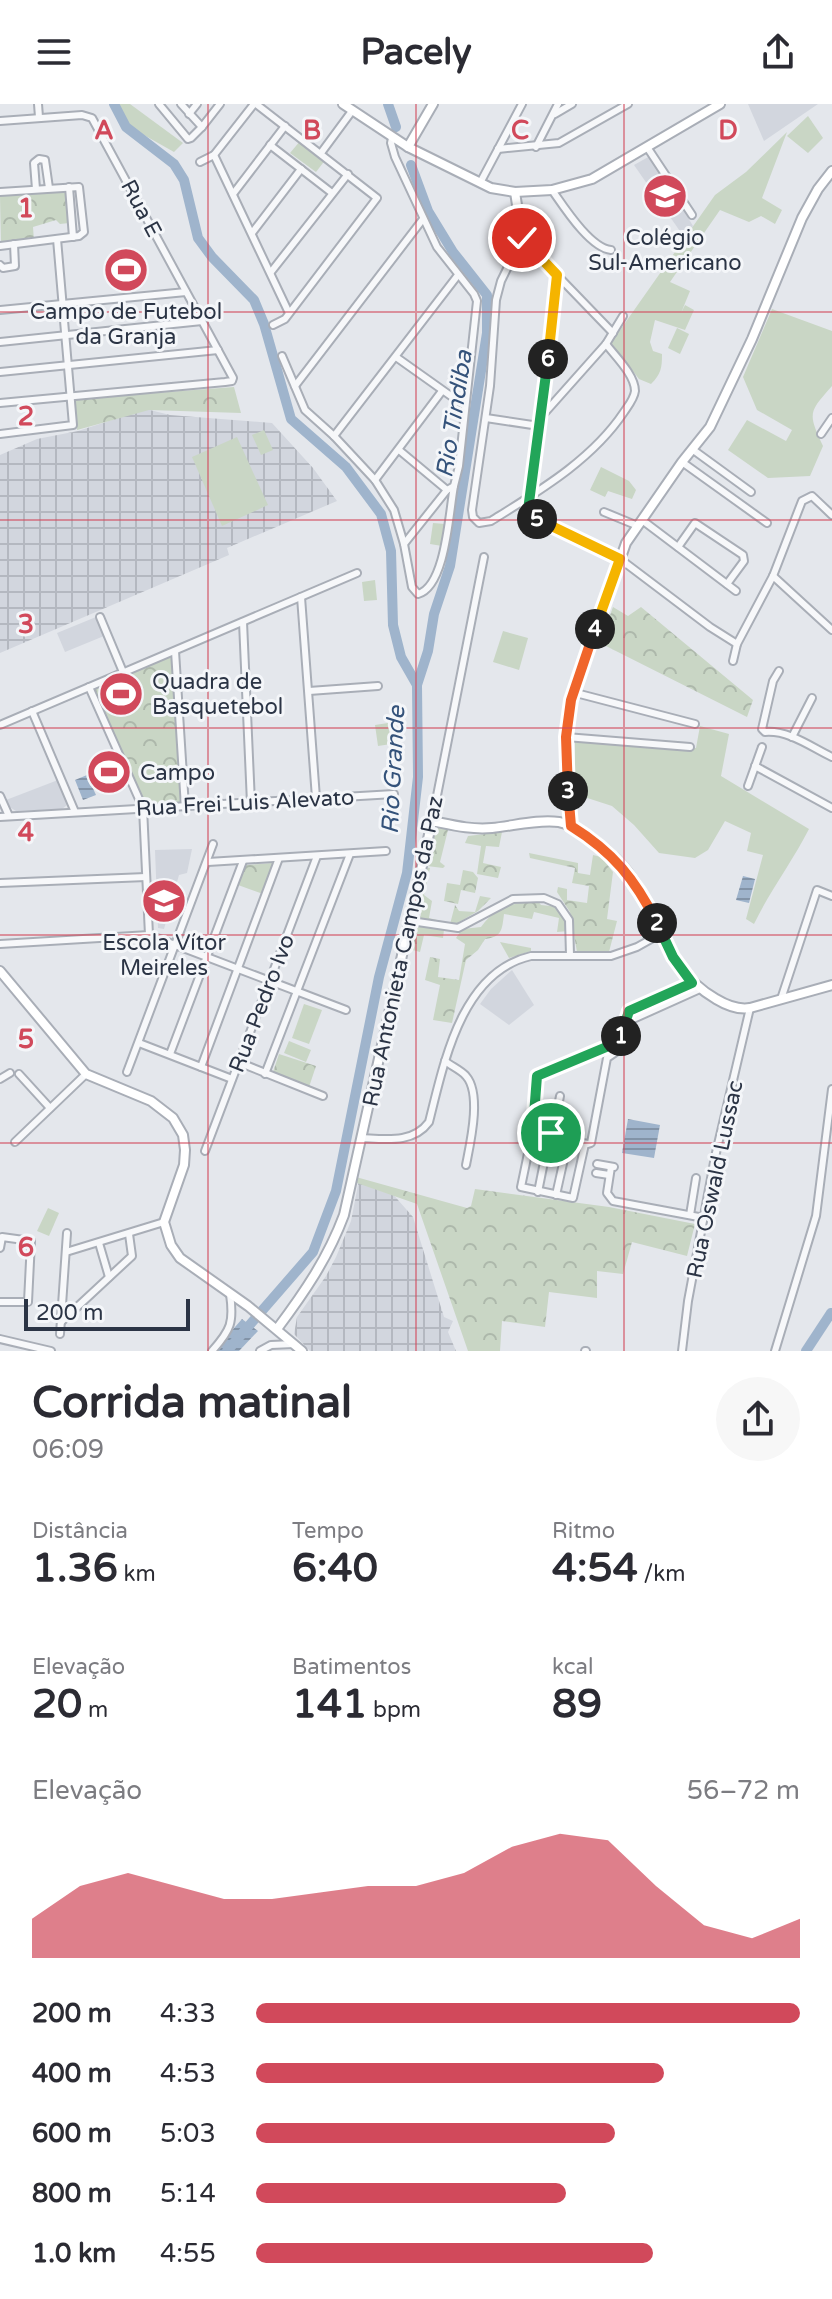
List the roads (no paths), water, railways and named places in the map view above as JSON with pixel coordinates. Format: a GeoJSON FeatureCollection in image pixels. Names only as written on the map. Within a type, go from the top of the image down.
{"type":"FeatureCollection","features":[{"type":"Feature","properties":{"kind":"street"},"geometry":{"type":"LineString","coordinates":[[38,104],[39,117]]}},
{"type":"Feature","properties":{"kind":"street"},"geometry":{"type":"LineString","coordinates":[[159,104],[188,139],[220,104]]}},
{"type":"Feature","properties":{"kind":"street"},"geometry":{"type":"LineString","coordinates":[[181,104],[202,127]]}},
{"type":"Feature","properties":{"kind":"street"},"geometry":{"type":"LineString","coordinates":[[189,114],[197,104]]}},
{"type":"Feature","properties":{"kind":"street"},"geometry":{"type":"LineString","coordinates":[[200,162],[214,155],[255,104],[377,198],[285,319],[273,325]]}},
{"type":"Feature","properties":{"kind":"street"},"geometry":{"type":"LineString","coordinates":[[343,104],[408,147],[480,183],[501,191],[515,192],[552,190],[592,179],[720,104]]}},
{"type":"Feature","properties":{"kind":"street"},"geometry":{"type":"LineString","coordinates":[[408,147],[433,104]]}},
{"type":"Feature","properties":{"kind":"street"},"geometry":{"type":"LineString","coordinates":[[480,183],[522,104]]}},
{"type":"Feature","properties":{"kind":"street"},"geometry":{"type":"LineString","coordinates":[[536,147],[558,104]]}},
{"type":"Feature","properties":{"kind":"street"},"geometry":{"type":"LineString","coordinates":[[552,116],[572,104]]}},
{"type":"Feature","properties":{"kind":"street"},"geometry":{"type":"LineString","coordinates":[[498,149],[559,143],[628,104]]}},
{"type":"Feature","properties":{"kind":"street"},"geometry":{"type":"LineString","coordinates":[[321,153],[352,111]]}},
{"type":"Feature","properties":{"kind":"street","name":"Rua E"},"geometry":{"type":"LineString","coordinates":[[0,121],[82,115],[96,122],[233,376],[232,381],[72,396]]}},
{"type":"Feature","properties":{"kind":"street"},"geometry":{"type":"LineString","coordinates":[[233,194],[285,126]]}},
{"type":"Feature","properties":{"kind":"street"},"geometry":{"type":"LineString","coordinates":[[282,356],[305,410],[375,480],[394,510],[414,592],[421,594],[431,585],[441,562],[478,308],[474,294],[437,247],[395,157],[392,138]]}},
{"type":"Feature","properties":{"kind":"street"},"geometry":{"type":"LineString","coordinates":[[270,145],[332,193]]}},
{"type":"Feature","properties":{"kind":"street"},"geometry":{"type":"LineString","coordinates":[[647,147],[692,215]]}},
{"type":"Feature","properties":{"kind":"street"},"geometry":{"type":"LineString","coordinates":[[214,155],[289,313]]}},
{"type":"Feature","properties":{"kind":"street"},"geometry":{"type":"LineString","coordinates":[[36,189],[34,161],[39,159],[45,160],[49,188]]}},
{"type":"Feature","properties":{"kind":"street"},"geometry":{"type":"LineString","coordinates":[[252,233],[301,169]]}},
{"type":"Feature","properties":{"kind":"street"},"geometry":{"type":"LineString","coordinates":[[571,826],[566,737],[572,692],[620,559],[640,523],[710,427],[808,205],[832,171]]}},
{"type":"Feature","properties":{"kind":"street"},"geometry":{"type":"LineString","coordinates":[[271,272],[348,174]]}},
{"type":"Feature","properties":{"kind":"street"},"geometry":{"type":"LineString","coordinates":[[69,187],[73,237]]}},
{"type":"Feature","properties":{"kind":"street"},"geometry":{"type":"LineString","coordinates":[[0,192],[69,187],[80,189],[84,232],[82,236],[0,246]]}},
{"type":"Feature","properties":{"kind":"street"},"geometry":{"type":"LineString","coordinates":[[552,190],[576,224],[602,247]]}},
{"type":"Feature","properties":{"kind":"street"},"geometry":{"type":"LineString","coordinates":[[515,192],[522,238],[501,281],[496,300],[486,418],[472,510],[475,520],[484,524],[529,497],[606,438],[633,399],[634,382],[606,344]]}},
{"type":"Feature","properties":{"kind":"street"},"geometry":{"type":"LineString","coordinates":[[295,386],[423,219]]}},
{"type":"Feature","properties":{"kind":"street"},"geometry":{"type":"LineString","coordinates":[[522,238],[613,333]]}},
{"type":"Feature","properties":{"kind":"street"},"geometry":{"type":"LineString","coordinates":[[0,434],[73,425],[57,239]]}},
{"type":"Feature","properties":{"kind":"street"},"geometry":{"type":"LineString","coordinates":[[0,265],[3,268],[15,266],[14,244]]}},
{"type":"Feature","properties":{"kind":"street"},"geometry":{"type":"LineString","coordinates":[[334,436],[458,275]]}},
{"type":"Feature","properties":{"kind":"street"},"geometry":{"type":"LineString","coordinates":[[557,275],[528,510],[531,515],[620,559],[737,644]]}},
{"type":"Feature","properties":{"kind":"street"},"geometry":{"type":"LineString","coordinates":[[0,310],[186,292]]}},
{"type":"Feature","properties":{"kind":"street"},"geometry":{"type":"LineString","coordinates":[[540,421],[606,344],[623,316]]}},
{"type":"Feature","properties":{"kind":"street"},"geometry":{"type":"LineString","coordinates":[[0,342],[202,321]]}},
{"type":"Feature","properties":{"kind":"street"},"geometry":{"type":"LineString","coordinates":[[0,372],[218,350]]}},
{"type":"Feature","properties":{"kind":"street"},"geometry":{"type":"LineString","coordinates":[[396,357],[465,406]]}},
{"type":"Feature","properties":{"kind":"street"},"geometry":{"type":"LineString","coordinates":[[375,480],[442,391]]}},
{"type":"Feature","properties":{"kind":"street"},"geometry":{"type":"LineString","coordinates":[[0,403],[72,396]]}},
{"type":"Feature","properties":{"kind":"street"},"geometry":{"type":"LineString","coordinates":[[486,418],[540,421]]}},
{"type":"Feature","properties":{"kind":"street"},"geometry":{"type":"LineString","coordinates":[[821,434],[832,418]]}},
{"type":"Feature","properties":{"kind":"street"},"geometry":{"type":"LineString","coordinates":[[692,449],[751,492]]}},
{"type":"Feature","properties":{"kind":"street"},"geometry":{"type":"LineString","coordinates":[[399,450],[447,490]]}},
{"type":"Feature","properties":{"kind":"street"},"geometry":{"type":"LineString","coordinates":[[682,462],[767,523]]}},
{"type":"Feature","properties":{"kind":"street"},"geometry":{"type":"LineString","coordinates":[[404,544],[447,490],[454,486]]}},
{"type":"Feature","properties":{"kind":"street"},"geometry":{"type":"LineString","coordinates":[[733,661],[737,644],[773,576],[802,501],[812,496],[832,515]]}},
{"type":"Feature","properties":{"kind":"street"},"geometry":{"type":"LineString","coordinates":[[604,512],[640,523],[736,591]]}},
{"type":"Feature","properties":{"kind":"street"},"geometry":{"type":"LineString","coordinates":[[678,547],[695,523],[743,555],[744,561],[727,584]]}},
{"type":"Feature","properties":{"kind":"street","name":"Rua Antonieta Campos da Paz"},"geometry":{"type":"LineString","coordinates":[[276,1328],[312,1283],[344,1215],[411,921],[484,557]]}},
{"type":"Feature","properties":{"kind":"street"},"geometry":{"type":"LineString","coordinates":[[0,725],[357,573]]}},
{"type":"Feature","properties":{"kind":"street"},"geometry":{"type":"LineString","coordinates":[[773,576],[832,630]]}},
{"type":"Feature","properties":{"kind":"street"},"geometry":{"type":"LineString","coordinates":[[301,597],[316,798]]}},
{"type":"Feature","properties":{"kind":"street"},"geometry":{"type":"LineString","coordinates":[[100,617],[123,672]]}},
{"type":"Feature","properties":{"kind":"street"},"geometry":{"type":"LineString","coordinates":[[243,622],[251,803]]}},
{"type":"Feature","properties":{"kind":"street"},"geometry":{"type":"LineString","coordinates":[[175,651],[185,807]]}},
{"type":"Feature","properties":{"kind":"street"},"geometry":{"type":"LineString","coordinates":[[779,671],[773,681],[762,729],[792,737],[832,757]]}},
{"type":"Feature","properties":{"kind":"street"},"geometry":{"type":"LineString","coordinates":[[309,691],[378,686]]}},
{"type":"Feature","properties":{"kind":"street"},"geometry":{"type":"LineString","coordinates":[[89,687],[143,808],[149,935]]}},
{"type":"Feature","properties":{"kind":"street"},"geometry":{"type":"LineString","coordinates":[[572,692],[695,724]]}},
{"type":"Feature","properties":{"kind":"street"},"geometry":{"type":"LineString","coordinates":[[792,737],[812,698]]}},
{"type":"Feature","properties":{"kind":"street"},"geometry":{"type":"LineString","coordinates":[[32,711],[75,812]]}},
{"type":"Feature","properties":{"kind":"street"},"geometry":{"type":"LineString","coordinates":[[566,737],[690,747]]}},
{"type":"Feature","properties":{"kind":"street"},"geometry":{"type":"LineString","coordinates":[[748,786],[762,747]]}},
{"type":"Feature","properties":{"kind":"street"},"geometry":{"type":"LineString","coordinates":[[755,766],[832,808]]}},
{"type":"Feature","properties":{"kind":"street","name":"Rua Frei Luis Alevato"},"geometry":{"type":"LineString","coordinates":[[0,817],[394,794]]}},
{"type":"Feature","properties":{"kind":"street"},"geometry":{"type":"LineString","coordinates":[[0,796],[9,816]]}},
{"type":"Feature","properties":{"kind":"street"},"geometry":{"type":"LineString","coordinates":[[432,821],[478,828],[550,822],[571,826],[594,841],[630,875],[673,957],[696,986],[723,1003],[744,1009],[832,985]]}},
{"type":"Feature","properties":{"kind":"street"},"geometry":{"type":"LineString","coordinates":[[127,1072],[213,844]]}},
{"type":"Feature","properties":{"kind":"street"},"geometry":{"type":"LineString","coordinates":[[208,862],[386,851]]}},
{"type":"Feature","properties":{"kind":"street"},"geometry":{"type":"LineString","coordinates":[[265,1074],[350,854]]}},
{"type":"Feature","properties":{"kind":"street","name":"Rua Pedro Ivo"},"geometry":{"type":"LineString","coordinates":[[205,1151],[317,856]]}},
{"type":"Feature","properties":{"kind":"street"},"geometry":{"type":"LineString","coordinates":[[201,1067],[279,858]]}},
{"type":"Feature","properties":{"kind":"street"},"geometry":{"type":"LineString","coordinates":[[170,1054],[243,861]]}},
{"type":"Feature","properties":{"kind":"street"},"geometry":{"type":"LineString","coordinates":[[0,883],[146,877]]}},
{"type":"Feature","properties":{"kind":"street"},"geometry":{"type":"LineString","coordinates":[[781,999],[817,890],[832,896]]}},
{"type":"Feature","properties":{"kind":"street"},"geometry":{"type":"LineString","coordinates":[[411,921],[458,928],[513,899],[544,898],[558,904],[569,920],[570,955]]}},
{"type":"Feature","properties":{"kind":"street"},"geometry":{"type":"LineString","coordinates":[[361,1138],[400,1139],[425,1128],[461,1020],[476,996],[496,974],[520,958],[553,954],[611,956],[637,947],[662,933]]}},
{"type":"Feature","properties":{"kind":"street"},"geometry":{"type":"LineString","coordinates":[[0,944],[149,935],[346,1010]]}},
{"type":"Feature","properties":{"kind":"street"},"geometry":{"type":"LineString","coordinates":[[0,971],[76,1066],[86,1074],[158,1105],[173,1118],[184,1142],[185,1160],[164,1222],[167,1238],[180,1258],[248,1306],[302,1351]]}},
{"type":"Feature","properties":{"kind":"street"},"geometry":{"type":"LineString","coordinates":[[560,1096],[553,1133],[536,1131],[532,1125],[537,1076],[618,1042],[629,1011],[696,986]]}},
{"type":"Feature","properties":{"kind":"street"},"geometry":{"type":"LineString","coordinates":[[585,1144],[574,1197],[522,1188],[533,1134],[585,1144],[593,1141],[607,1058],[626,1045],[631,1020],[696,986]]}},
{"type":"Feature","properties":{"kind":"street","name":"Rua Oswald Lussac"},"geometry":{"type":"LineString","coordinates":[[682,1351],[715,1157],[750,1008]]}},
{"type":"Feature","properties":{"kind":"street"},"geometry":{"type":"LineString","coordinates":[[139,1043],[232,1079]]}},
{"type":"Feature","properties":{"kind":"street"},"geometry":{"type":"LineString","coordinates":[[445,1061],[466,1076],[472,1093],[474,1122],[466,1165]]}},
{"type":"Feature","properties":{"kind":"street"},"geometry":{"type":"LineString","coordinates":[[238,1062],[323,1096]]}},
{"type":"Feature","properties":{"kind":"street"},"geometry":{"type":"LineString","coordinates":[[0,1079],[10,1073]]}},
{"type":"Feature","properties":{"kind":"street"},"geometry":{"type":"LineString","coordinates":[[19,1074],[50,1108]]}},
{"type":"Feature","properties":{"kind":"street"},"geometry":{"type":"LineString","coordinates":[[15,1142],[86,1074]]}},
{"type":"Feature","properties":{"kind":"street"},"geometry":{"type":"LineString","coordinates":[[775,1351],[816,1216],[832,1089]]}},
{"type":"Feature","properties":{"kind":"street"},"geometry":{"type":"LineString","coordinates":[[538,1192],[549,1137]]}},
{"type":"Feature","properties":{"kind":"street"},"geometry":{"type":"LineString","coordinates":[[556,1195],[568,1141]]}},
{"type":"Feature","properties":{"kind":"street"},"geometry":{"type":"LineString","coordinates":[[609,1175],[596,1168],[612,1167],[607,1193],[613,1201],[704,1218]]}},
{"type":"Feature","properties":{"kind":"street"},"geometry":{"type":"LineString","coordinates":[[690,1215],[696,1178]]}},
{"type":"Feature","properties":{"kind":"street"},"geometry":{"type":"LineString","coordinates":[[66,1252],[164,1222]]}},
{"type":"Feature","properties":{"kind":"street"},"geometry":{"type":"LineString","coordinates":[[60,1334],[67,1233]]}},
{"type":"Feature","properties":{"kind":"street"},"geometry":{"type":"LineString","coordinates":[[61,1322],[132,1256],[129,1234]]}},
{"type":"Feature","properties":{"kind":"street"},"geometry":{"type":"LineString","coordinates":[[0,1248],[2,1237],[31,1241],[28,1302],[0,1302]]}},
{"type":"Feature","properties":{"kind":"street"},"geometry":{"type":"LineString","coordinates":[[99,1243],[109,1277]]}},
{"type":"Feature","properties":{"kind":"street"},"geometry":{"type":"LineString","coordinates":[[212,1351],[233,1321],[230,1294]]}},
{"type":"Feature","properties":{"kind":"street"},"geometry":{"type":"LineString","coordinates":[[0,1339],[51,1351]]}},
{"type":"Feature","properties":{"kind":"street"},"geometry":{"type":"LineString","coordinates":[[260,1351],[271,1345],[294,1344]]}},
{"type":"Feature","properties":{"kind":"water"},"geometry":{"type":"Polygon","coordinates":[[[87,775],[96,795],[83,800],[75,780],[87,775]]]}},
{"type":"Feature","properties":{"kind":"water"},"geometry":{"type":"Polygon","coordinates":[[[743,876],[755,879],[749,903],[736,900],[743,876]]]}},
{"type":"Feature","properties":{"kind":"water"},"geometry":{"type":"Polygon","coordinates":[[[628,1119],[660,1125],[654,1158],[622,1153],[628,1119]]]}},
{"type":"Feature","properties":{"kind":"water"},"geometry":{"type":"Polygon","coordinates":[[[242,1319],[258,1331],[239,1351],[214,1351],[242,1319]]]}},
{"type":"Feature","properties":{"kind":"waterway","name":"Rio Grande"},"geometry":{"type":"LineString","coordinates":[[114,104],[126,127],[174,164],[184,180],[198,238],[254,300],[264,324],[291,419],[346,467],[381,514],[391,551],[393,625],[401,657],[417,685],[418,777],[407,873],[379,977],[336,1191],[313,1252],[227,1351]]}},
{"type":"Feature","properties":{"kind":"waterway","name":"Rio Tindiba"},"geometry":{"type":"LineString","coordinates":[[388,104],[396,127]]}},
{"type":"Feature","properties":{"kind":"waterway","name":"Rio Tindiba"},"geometry":{"type":"LineString","coordinates":[[411,165],[428,211],[453,252],[487,295],[487,333],[450,566],[434,614],[428,651],[417,685]]}},
{"type":"Feature","properties":{"kind":"waterway"},"geometry":{"type":"LineString","coordinates":[[806,1351],[831,1313]]}},
{"type":"Feature","properties":{"kind":"place","name":"Colégio Sul-Americano"},"geometry":{"type":"Point","coordinates":[665,196]}},
{"type":"Feature","properties":{"kind":"place","name":"Campo de Futebol da Granja"},"geometry":{"type":"Point","coordinates":[126,270]}},
{"type":"Feature","properties":{"kind":"place","name":"Quadra de Basquetebol"},"geometry":{"type":"Point","coordinates":[121,694]}},
{"type":"Feature","properties":{"kind":"place","name":"Campo"},"geometry":{"type":"Point","coordinates":[109,772]}},
{"type":"Feature","properties":{"kind":"place","name":"Escola Vítor Meireles"},"geometry":{"type":"Point","coordinates":[164,901]}}]}
